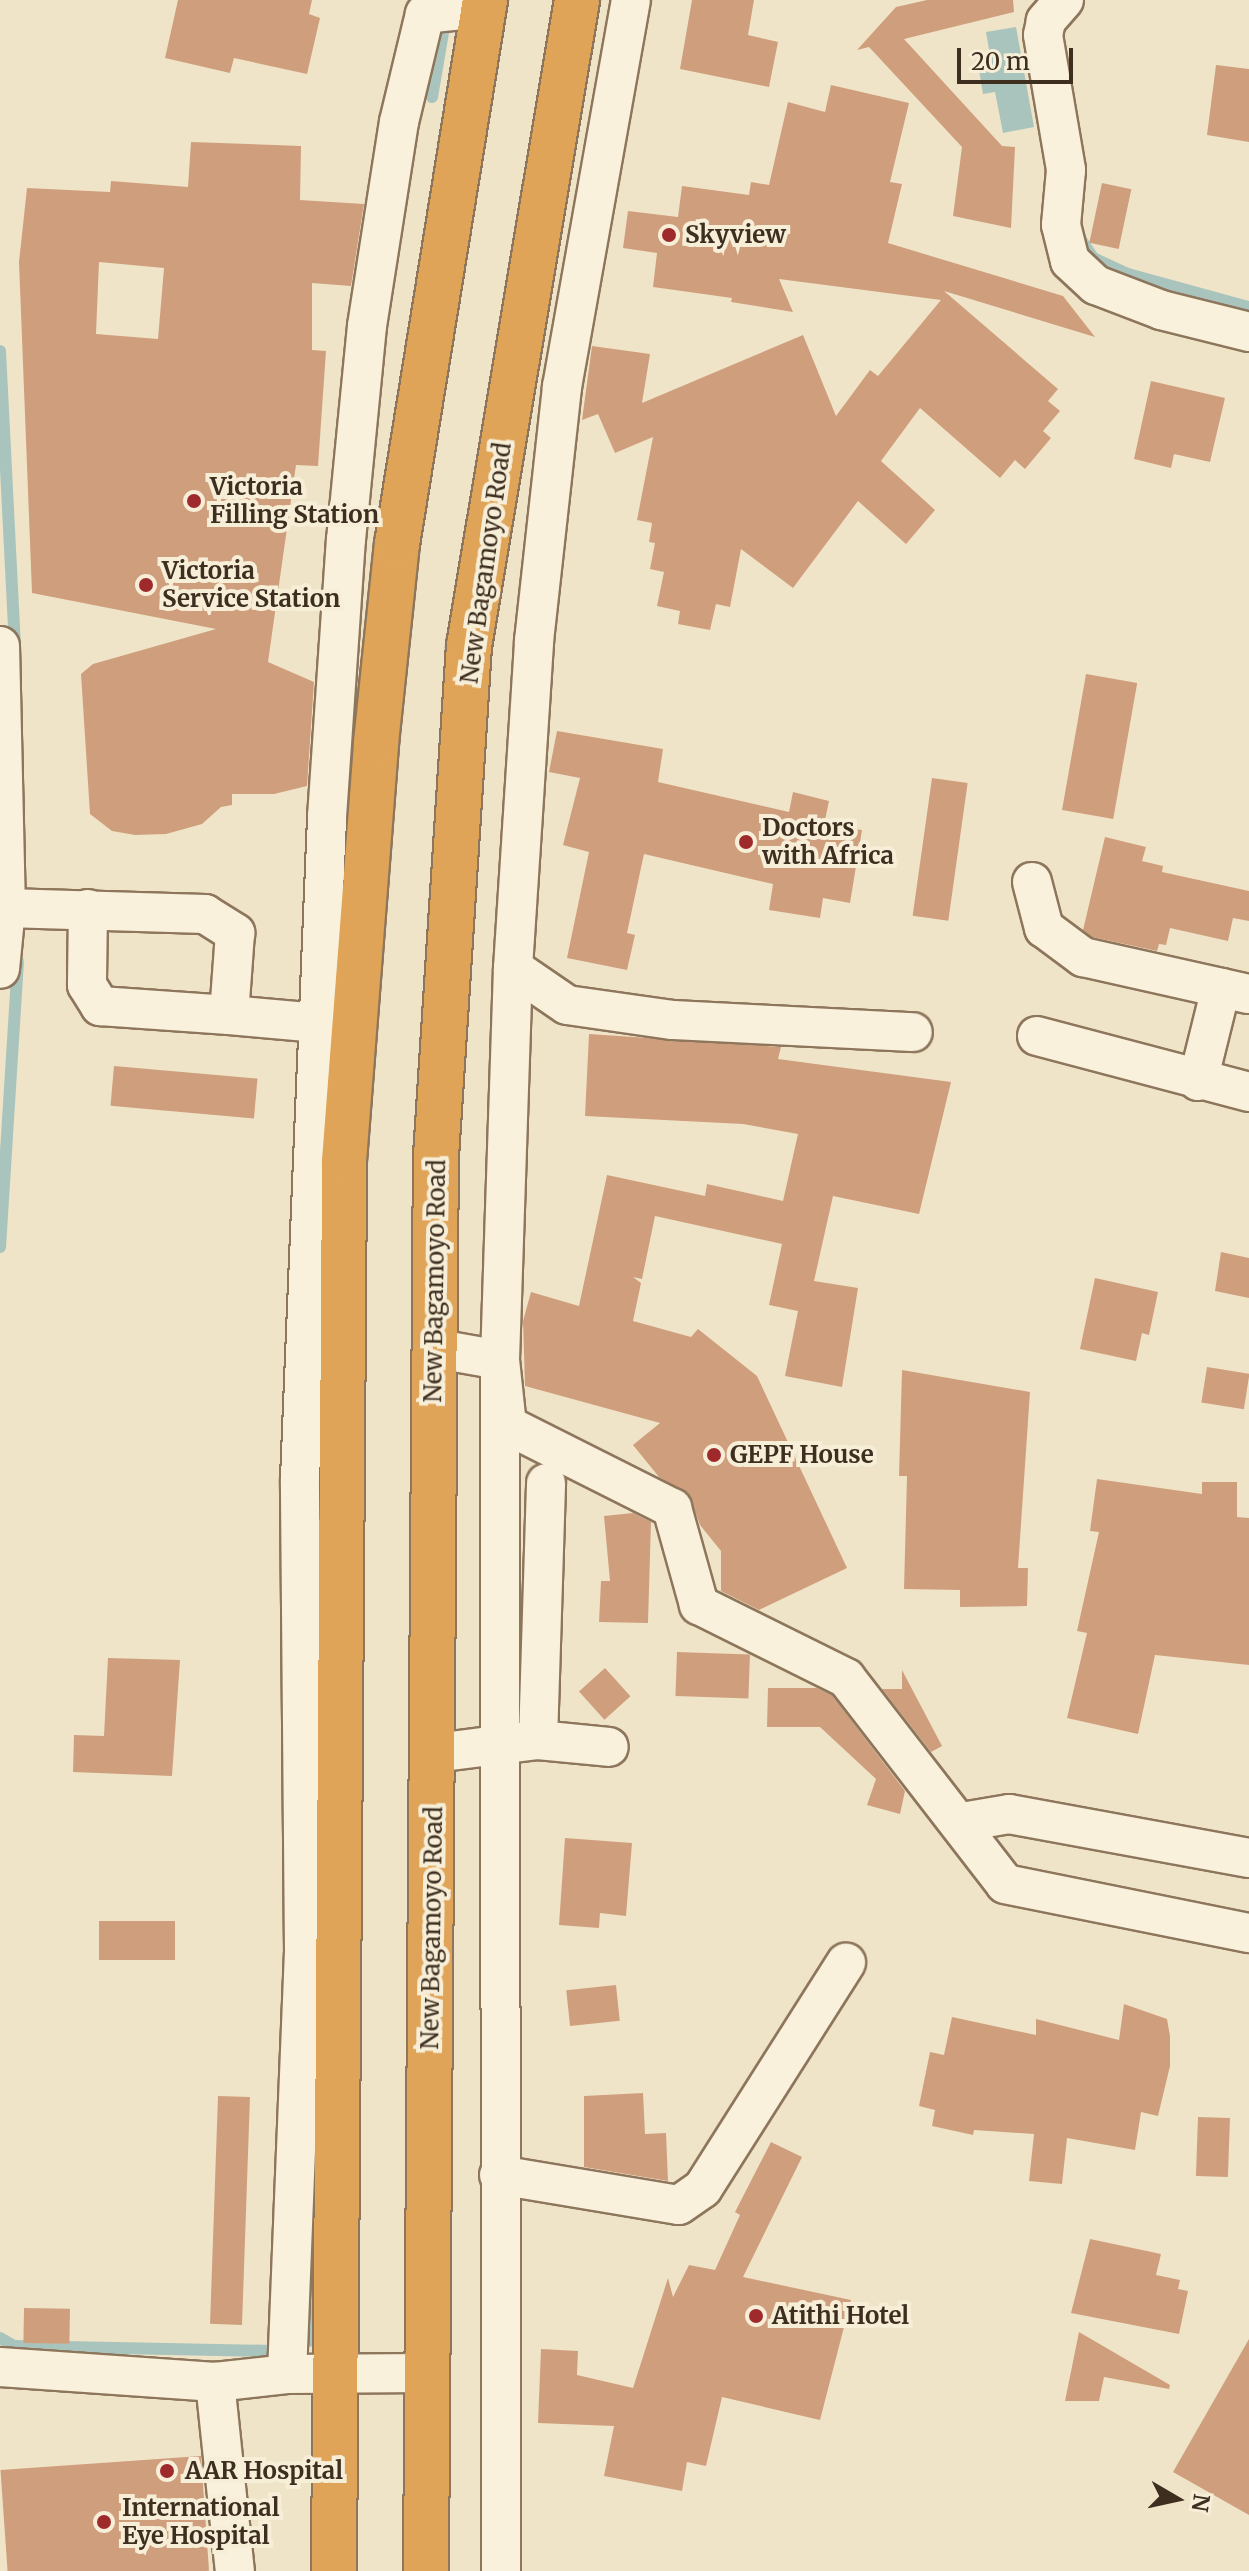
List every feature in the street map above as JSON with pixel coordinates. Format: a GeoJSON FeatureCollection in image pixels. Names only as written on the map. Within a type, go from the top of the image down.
{"type":"FeatureCollection","features":[{"type":"Feature","properties":{"kind":"highway","name":"New Bagamoyo Road"},"geometry":{"type":"LineString","coordinates":[[426,2571],[435,1753],[432,1348],[436,1156],[469,646],[577,0]]}},
{"type":"Feature","properties":{"kind":"highway"},"geometry":{"type":"LineString","coordinates":[[334,2571],[342,1761],[336,1025],[397,544],[484,4]]}},
{"type":"Feature","properties":{"kind":"street"},"geometry":{"type":"LineString","coordinates":[[501,2571],[500,1360],[513,968],[534,641],[562,387],[631,0]]}},
{"type":"Feature","properties":{"kind":"street"},"geometry":{"type":"LineString","coordinates":[[1064,0],[1046,21],[1043,35],[1066,170],[1061,225],[1070,261],[1096,285],[1161,310],[1249,332]]}},
{"type":"Feature","properties":{"kind":"street"},"geometry":{"type":"LineString","coordinates":[[287,2374],[304,1952],[300,1479],[336,1025],[346,540],[367,326],[399,122],[425,14],[484,4]]}},
{"type":"Feature","properties":{"kind":"street"},"geometry":{"type":"LineString","coordinates":[[346,540],[397,544]]}},
{"type":"Feature","properties":{"kind":"street"},"geometry":{"type":"LineString","coordinates":[[0,646],[6,908],[0,969]]}},
{"type":"Feature","properties":{"kind":"street"},"geometry":{"type":"LineString","coordinates":[[1032,882],[1044,928],[1083,957],[1235,991],[1198,1081]]}},
{"type":"Feature","properties":{"kind":"street"},"geometry":{"type":"LineString","coordinates":[[6,908],[205,914],[235,933],[229,1015]]}},
{"type":"Feature","properties":{"kind":"street"},"geometry":{"type":"LineString","coordinates":[[88,909],[87,985],[100,1006],[336,1025]]}},
{"type":"Feature","properties":{"kind":"street"},"geometry":{"type":"LineString","coordinates":[[513,968],[567,1005],[673,1020],[913,1032]]}},
{"type":"Feature","properties":{"kind":"street"},"geometry":{"type":"LineString","coordinates":[[1037,1036],[1249,1092]]}},
{"type":"Feature","properties":{"kind":"street"},"geometry":{"type":"LineString","coordinates":[[432,1348],[500,1360]]}},
{"type":"Feature","properties":{"kind":"street"},"geometry":{"type":"LineString","coordinates":[[500,1360],[507,1425],[672,1508],[699,1605],[846,1678],[962,1822],[1005,1884],[1249,1933]]}},
{"type":"Feature","properties":{"kind":"street"},"geometry":{"type":"LineString","coordinates":[[538,1740],[546,1483]]}},
{"type":"Feature","properties":{"kind":"street"},"geometry":{"type":"LineString","coordinates":[[435,1753],[538,1740],[609,1747]]}},
{"type":"Feature","properties":{"kind":"street"},"geometry":{"type":"LineString","coordinates":[[962,1822],[1009,1814],[1249,1858]]}},
{"type":"Feature","properties":{"kind":"street"},"geometry":{"type":"LineString","coordinates":[[499,2175],[679,2205],[703,2188],[846,1963]]}},
{"type":"Feature","properties":{"kind":"street"},"geometry":{"type":"LineString","coordinates":[[0,2367],[215,2382],[287,2374],[427,2373]]}},
{"type":"Feature","properties":{"kind":"street"},"geometry":{"type":"LineString","coordinates":[[215,2382],[235,2571]]}},
{"type":"Feature","properties":{"kind":"water"},"geometry":{"type":"Polygon","coordinates":[[[1016,27],[1034,127],[1003,133],[995,92],[983,94],[979,70],[992,67],[986,32],[1016,27]]]}},
{"type":"Feature","properties":{"kind":"building"},"geometry":{"type":"Polygon","coordinates":[[[178,0],[312,0],[309,14],[320,18],[307,74],[234,58],[230,73],[165,58],[178,0]]]}},
{"type":"Feature","properties":{"kind":"building"},"geometry":{"type":"Polygon","coordinates":[[[692,0],[754,0],[748,35],[778,42],[769,87],[680,69],[692,0]]]}},
{"type":"Feature","properties":{"kind":"building"},"geometry":{"type":"Polygon","coordinates":[[[927,0],[1013,0],[1014,12],[904,39],[1002,146],[1015,147],[1011,228],[953,216],[962,147],[869,47],[857,50],[896,7],[927,0]]]}},
{"type":"Feature","properties":{"kind":"building"},"geometry":{"type":"Polygon","coordinates":[[[1216,65],[1249,69],[1249,142],[1207,135],[1216,65]]]}},
{"type":"Feature","properties":{"kind":"building"},"geometry":{"type":"Polygon","coordinates":[[[831,85],[909,103],[890,182],[902,184],[888,243],[1063,296],[1095,337],[944,291],[1058,389],[1048,401],[1060,411],[1043,431],[1051,438],[1025,469],[1015,460],[1000,478],[920,408],[881,461],[935,510],[906,544],[858,501],[793,588],[741,549],[730,607],[716,604],[710,630],[678,624],[680,611],[657,606],[664,572],[650,569],[655,543],[649,542],[652,523],[637,520],[653,437],[615,453],[598,414],[582,420],[592,346],[650,354],[642,403],[803,335],[836,416],[870,370],[878,376],[941,300],[779,279],[793,312],[731,302],[732,298],[653,287],[657,253],[623,248],[628,211],[678,217],[682,186],[749,195],[751,182],[769,185],[788,102],[825,112],[831,85]]]}},
{"type":"Feature","properties":{"kind":"building"},"geometry":{"type":"Polygon","coordinates":[[[191,142],[301,146],[300,200],[364,204],[351,286],[312,283],[312,350],[326,351],[318,466],[296,465],[268,662],[314,682],[307,786],[274,794],[232,794],[232,805],[221,807],[202,824],[166,834],[135,835],[112,831],[90,814],[81,674],[93,664],[216,629],[32,593],[19,262],[27,188],[110,192],[111,181],[188,187],[191,142]],[[99,262],[96,334],[158,339],[164,268],[99,262]]]}},
{"type":"Feature","properties":{"kind":"building"},"geometry":{"type":"Polygon","coordinates":[[[1102,183],[1131,189],[1119,249],[1089,243],[1102,183]]]}},
{"type":"Feature","properties":{"kind":"building"},"geometry":{"type":"Polygon","coordinates":[[[1151,381],[1225,398],[1210,462],[1174,454],[1171,468],[1134,459],[1151,381]]]}},
{"type":"Feature","properties":{"kind":"building"},"geometry":{"type":"Polygon","coordinates":[[[1086,674],[1137,683],[1113,819],[1062,810],[1086,674]]]}},
{"type":"Feature","properties":{"kind":"building"},"geometry":{"type":"Polygon","coordinates":[[[557,731],[663,749],[658,782],[789,812],[793,792],[829,801],[824,825],[862,830],[850,903],[823,898],[820,918],[769,910],[773,884],[644,854],[627,933],[635,935],[627,970],[567,958],[589,852],[563,845],[580,778],[549,772],[557,731]]]}},
{"type":"Feature","properties":{"kind":"building"},"geometry":{"type":"Polygon","coordinates":[[[932,778],[968,783],[948,921],[913,916],[932,778]]]}},
{"type":"Feature","properties":{"kind":"building"},"geometry":{"type":"Polygon","coordinates":[[[1105,837],[1146,847],[1142,861],[1163,866],[1162,872],[1249,891],[1249,921],[1233,918],[1228,941],[1170,928],[1166,945],[1159,944],[1157,951],[1092,937],[1083,930],[1105,837]]]}},
{"type":"Feature","properties":{"kind":"building"},"geometry":{"type":"Polygon","coordinates":[[[589,1034],[781,1047],[778,1059],[951,1082],[919,1214],[833,1196],[814,1281],[858,1288],[842,1387],[785,1376],[798,1311],[769,1305],[782,1244],[655,1216],[642,1279],[633,1277],[641,1283],[633,1321],[691,1337],[698,1329],[757,1376],[847,1568],[759,1610],[721,1591],[721,1551],[700,1525],[689,1495],[659,1477],[633,1445],[660,1423],[525,1386],[523,1321],[531,1292],[579,1306],[607,1175],[705,1196],[707,1184],[783,1201],[798,1134],[743,1124],[585,1116],[589,1034]]]}},
{"type":"Feature","properties":{"kind":"building"},"geometry":{"type":"Polygon","coordinates":[[[114,1066],[257,1079],[254,1118],[111,1106],[114,1066]]]}},
{"type":"Feature","properties":{"kind":"building"},"geometry":{"type":"Polygon","coordinates":[[[1221,1252],[1249,1258],[1249,1298],[1215,1291],[1221,1252]]]}},
{"type":"Feature","properties":{"kind":"building"},"geometry":{"type":"Polygon","coordinates":[[[1095,1278],[1158,1292],[1149,1335],[1142,1333],[1136,1361],[1080,1349],[1095,1278]]]}},
{"type":"Feature","properties":{"kind":"building"},"geometry":{"type":"Polygon","coordinates":[[[1207,1367],[1249,1374],[1244,1409],[1201,1403],[1207,1367]]]}},
{"type":"Feature","properties":{"kind":"building"},"geometry":{"type":"Polygon","coordinates":[[[902,1370],[1030,1392],[1018,1568],[1028,1568],[1027,1606],[960,1607],[960,1590],[904,1589],[907,1476],[899,1476],[902,1370]]]}},
{"type":"Feature","properties":{"kind":"building"},"geometry":{"type":"Polygon","coordinates":[[[1097,1479],[1202,1494],[1202,1482],[1237,1482],[1237,1517],[1249,1518],[1249,1665],[1155,1655],[1138,1734],[1067,1718],[1087,1633],[1077,1631],[1099,1532],[1090,1531],[1097,1479]]]}},
{"type":"Feature","properties":{"kind":"building"},"geometry":{"type":"Polygon","coordinates":[[[633,1513],[651,1522],[648,1623],[599,1622],[601,1581],[610,1581],[604,1516],[633,1513]]]}},
{"type":"Feature","properties":{"kind":"building"},"geometry":{"type":"Polygon","coordinates":[[[677,1652],[750,1655],[748,1699],[675,1696],[677,1652]]]}},
{"type":"Feature","properties":{"kind":"building"},"geometry":{"type":"Polygon","coordinates":[[[108,1658],[180,1660],[172,1776],[73,1772],[74,1735],[104,1736],[108,1658]]]}},
{"type":"Feature","properties":{"kind":"building"},"geometry":{"type":"Polygon","coordinates":[[[605,1668],[630,1696],[604,1720],[579,1691],[605,1668]]]}},
{"type":"Feature","properties":{"kind":"building"},"geometry":{"type":"Polygon","coordinates":[[[902,1670],[942,1746],[931,1752],[882,1689],[902,1689],[902,1670]]]}},
{"type":"Feature","properties":{"kind":"building"},"geometry":{"type":"Polygon","coordinates":[[[768,1688],[817,1688],[832,1695],[905,1791],[900,1814],[867,1805],[876,1779],[820,1727],[767,1727],[768,1688]]]}},
{"type":"Feature","properties":{"kind":"building"},"geometry":{"type":"Polygon","coordinates":[[[565,1838],[632,1843],[626,1916],[600,1913],[599,1928],[559,1925],[565,1838]]]}},
{"type":"Feature","properties":{"kind":"building"},"geometry":{"type":"Polygon","coordinates":[[[99,1921],[175,1921],[175,1960],[99,1960],[99,1921]]]}},
{"type":"Feature","properties":{"kind":"building"},"geometry":{"type":"Polygon","coordinates":[[[616,1985],[620,2021],[570,2026],[566,1990],[616,1985]]]}},
{"type":"Feature","properties":{"kind":"building"},"geometry":{"type":"Polygon","coordinates":[[[1124,2004],[1167,2019],[1170,2036],[1170,2066],[1158,2116],[1141,2112],[1135,2150],[1067,2138],[1062,2184],[1029,2181],[1034,2134],[974,2130],[973,2135],[932,2126],[935,2110],[919,2106],[930,2052],[944,2055],[952,2017],[1036,2035],[1036,2019],[1119,2040],[1124,2004]]]}},
{"type":"Feature","properties":{"kind":"building"},"geometry":{"type":"Polygon","coordinates":[[[643,2093],[645,2134],[666,2133],[668,2181],[584,2167],[584,2096],[643,2093]]]}},
{"type":"Feature","properties":{"kind":"building"},"geometry":{"type":"Polygon","coordinates":[[[218,2096],[250,2097],[242,2325],[210,2324],[218,2096]]]}},
{"type":"Feature","properties":{"kind":"building"},"geometry":{"type":"Polygon","coordinates":[[[1198,2117],[1230,2118],[1228,2177],[1196,2176],[1198,2117]]]}},
{"type":"Feature","properties":{"kind":"building"},"geometry":{"type":"Polygon","coordinates":[[[771,2142],[802,2157],[743,2277],[851,2300],[820,2420],[722,2397],[706,2466],[687,2462],[682,2491],[604,2476],[614,2426],[538,2423],[541,2349],[578,2351],[577,2375],[633,2388],[668,2278],[673,2297],[689,2265],[715,2270],[740,2215],[735,2212],[771,2142]]]}},
{"type":"Feature","properties":{"kind":"building"},"geometry":{"type":"Polygon","coordinates":[[[1090,2239],[1161,2254],[1156,2275],[1180,2280],[1178,2289],[1188,2291],[1179,2334],[1071,2313],[1090,2239]]]}},
{"type":"Feature","properties":{"kind":"building"},"geometry":{"type":"Polygon","coordinates":[[[24,2308],[70,2309],[69,2344],[23,2343],[24,2308]]]}},
{"type":"Feature","properties":{"kind":"building"},"geometry":{"type":"Polygon","coordinates":[[[1079,2332],[1170,2385],[1169,2389],[1104,2377],[1099,2401],[1065,2401],[1079,2332]]]}},
{"type":"Feature","properties":{"kind":"building"},"geometry":{"type":"Polygon","coordinates":[[[1249,2339],[1249,2515],[1173,2472],[1249,2339]]]}},
{"type":"Feature","properties":{"kind":"building","name":"International Eye Hospital"},"geometry":{"type":"Polygon","coordinates":[[[201,2456],[209,2571],[8,2571],[0,2470],[201,2456]]]}},
{"type":"Feature","properties":{"kind":"waterway"},"geometry":{"type":"LineString","coordinates":[[432,97],[446,15]]}},
{"type":"Feature","properties":{"kind":"waterway"},"geometry":{"type":"LineString","coordinates":[[1079,237],[1093,258],[1128,274],[1249,307]]}},
{"type":"Feature","properties":{"kind":"waterway"},"geometry":{"type":"LineString","coordinates":[[0,351],[15,648]]}},
{"type":"Feature","properties":{"kind":"waterway"},"geometry":{"type":"LineString","coordinates":[[352,727],[355,698]]}},
{"type":"Feature","properties":{"kind":"waterway"},"geometry":{"type":"LineString","coordinates":[[344,874],[347,801]]}},
{"type":"Feature","properties":{"kind":"waterway"},"geometry":{"type":"LineString","coordinates":[[0,1247],[18,962]]}},
{"type":"Feature","properties":{"kind":"waterway"},"geometry":{"type":"LineString","coordinates":[[313,2341],[314,2291]]}},
{"type":"Feature","properties":{"kind":"waterway"},"geometry":{"type":"LineString","coordinates":[[0,2338],[14,2346],[273,2351]]}},
{"type":"Feature","properties":{"kind":"place","name":"Skyview"},"geometry":{"type":"Point","coordinates":[669,235]}},
{"type":"Feature","properties":{"kind":"place","name":"Victoria Filling Station"},"geometry":{"type":"Point","coordinates":[194,501]}},
{"type":"Feature","properties":{"kind":"place","name":"Victoria Service Station"},"geometry":{"type":"Point","coordinates":[146,585]}},
{"type":"Feature","properties":{"kind":"place","name":"Doctors with Africa"},"geometry":{"type":"Point","coordinates":[746,842]}},
{"type":"Feature","properties":{"kind":"place","name":"GEPF House"},"geometry":{"type":"Point","coordinates":[714,1455]}},
{"type":"Feature","properties":{"kind":"place","name":"Atithi Hotel"},"geometry":{"type":"Point","coordinates":[756,2316]}},
{"type":"Feature","properties":{"kind":"place","name":"AAR Hospital"},"geometry":{"type":"Point","coordinates":[167,2471]}},
{"type":"Feature","properties":{"kind":"place","name":"International Eye Hospital"},"geometry":{"type":"Point","coordinates":[104,2522]}}]}
